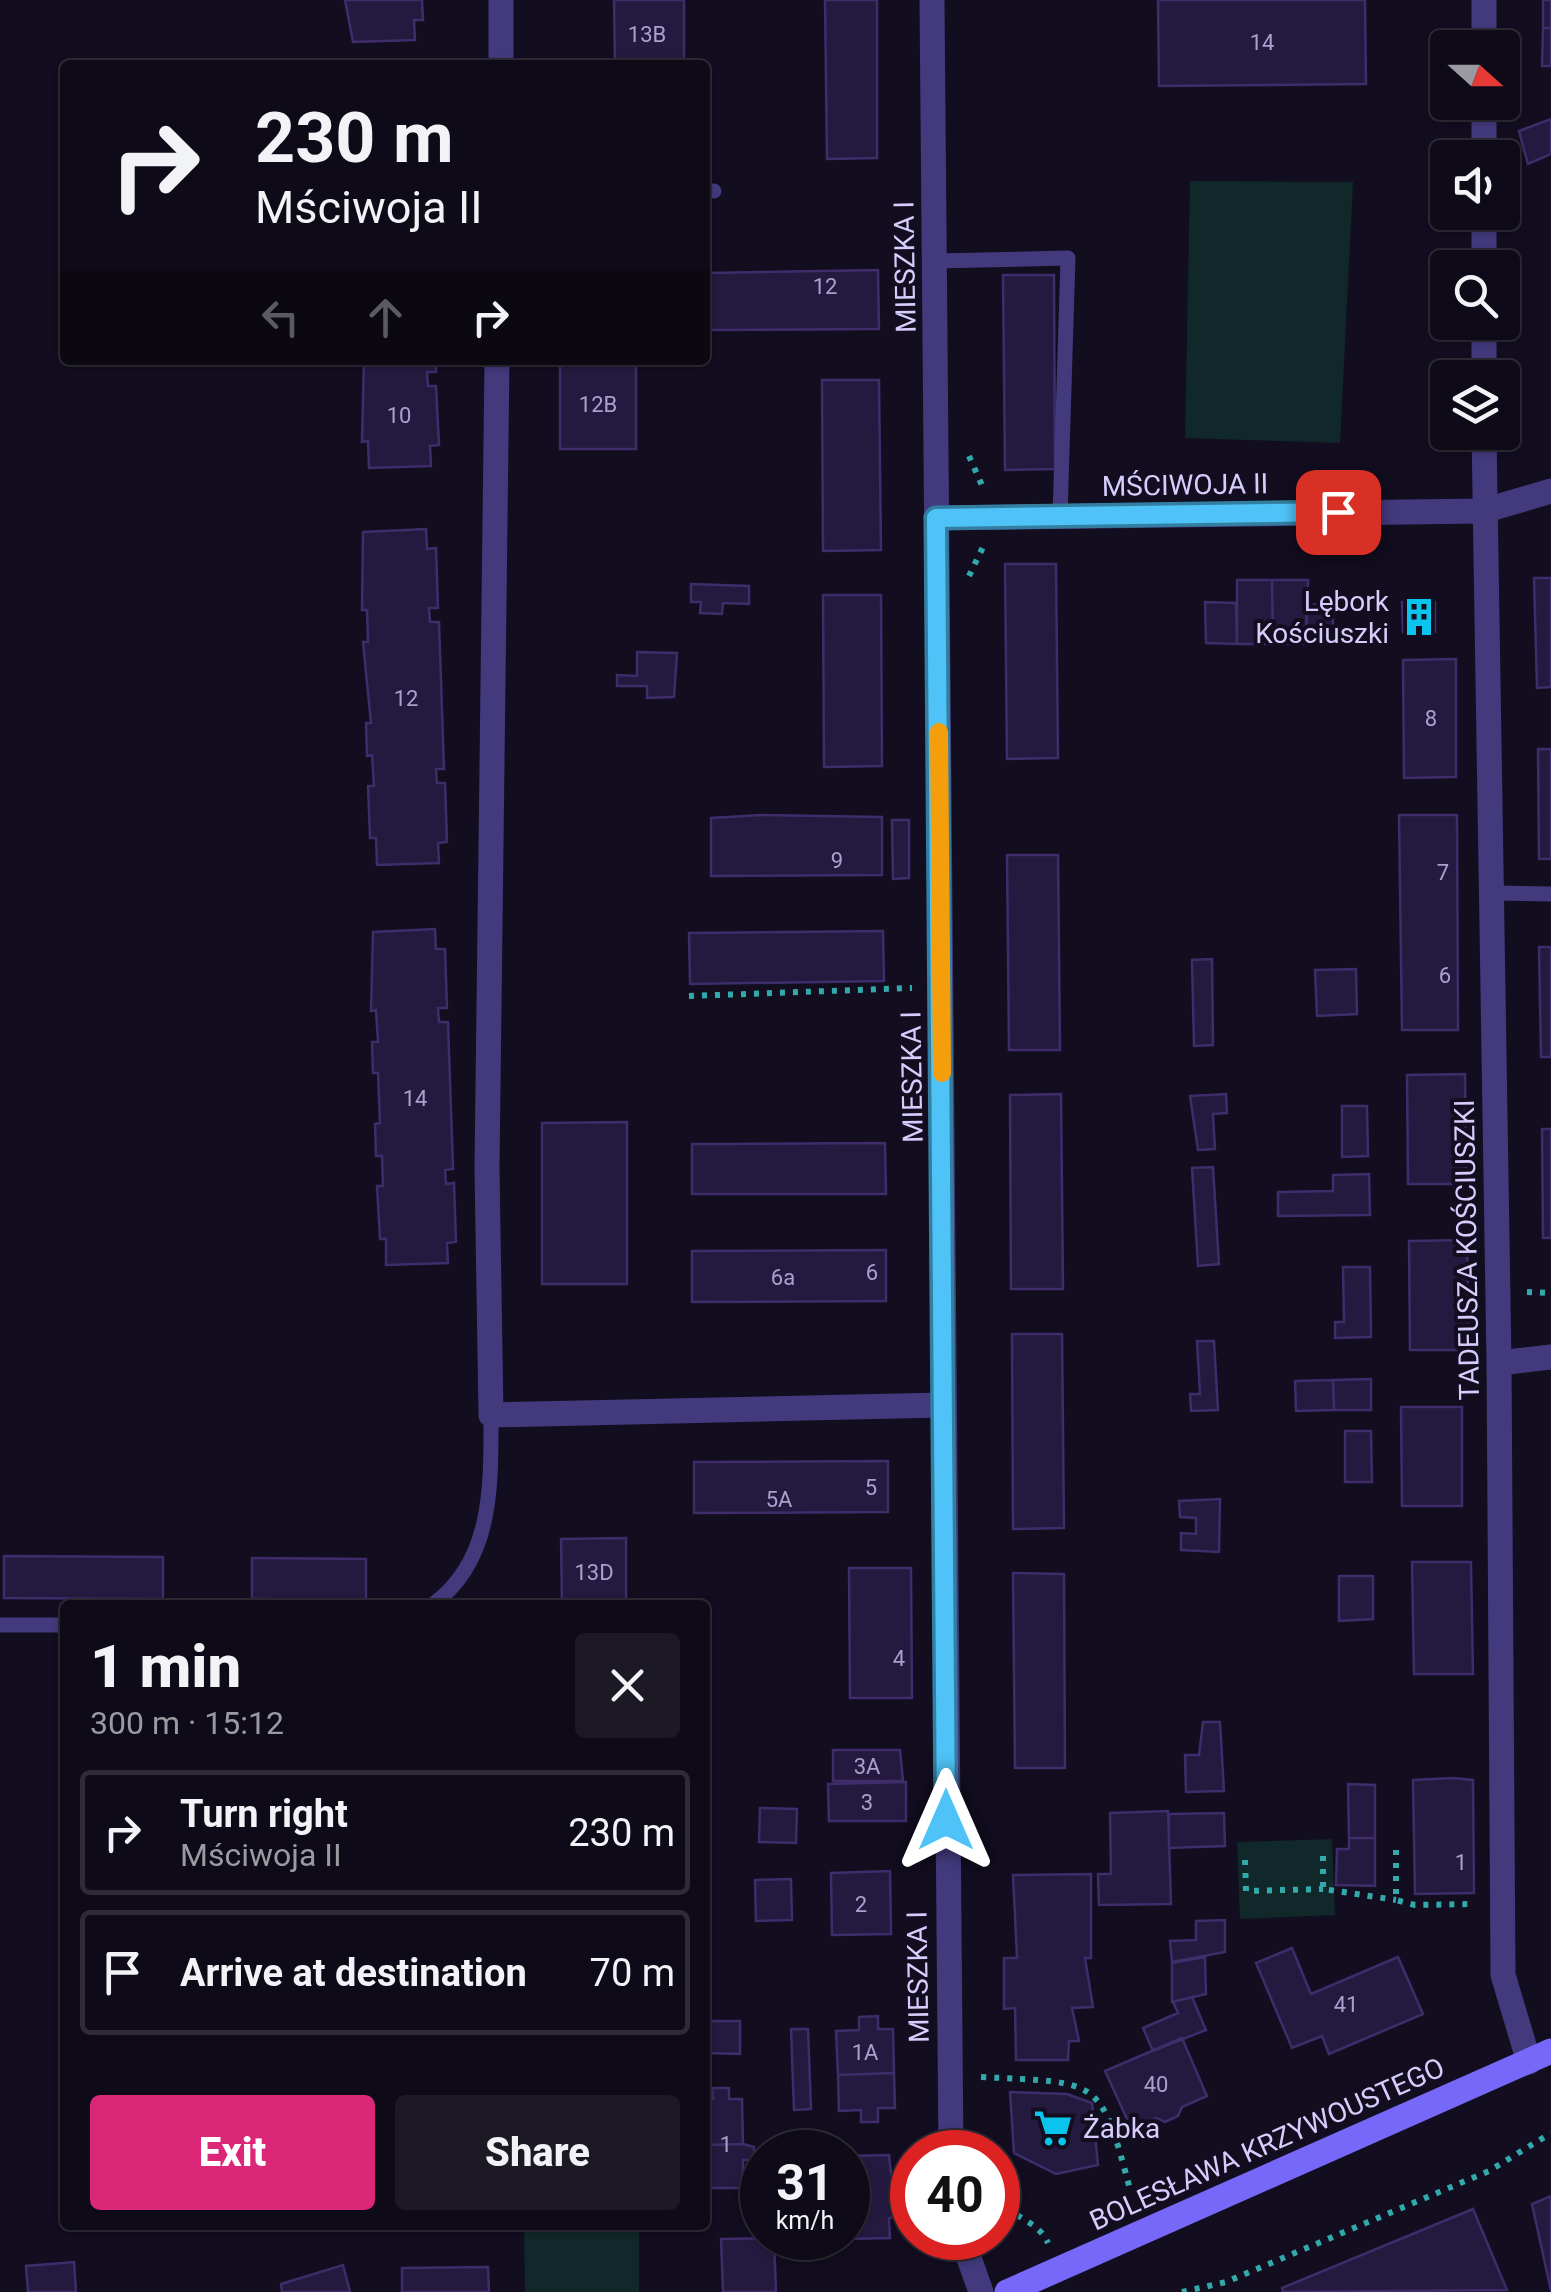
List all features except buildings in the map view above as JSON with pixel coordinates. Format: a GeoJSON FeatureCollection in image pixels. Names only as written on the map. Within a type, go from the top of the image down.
{"type":"FeatureCollection","features":[{"type":"Feature","properties":{"kind":"main road","name":"BOLESŁAWA KRZYWOUSTEGO"},"geometry":{"type":"LineString","coordinates":[[1007,2292],[1540,2056]]}},
{"type":"Feature","properties":{"kind":"street"},"geometry":{"type":"LineString","coordinates":[[500,60],[501,0]]}},
{"type":"Feature","properties":{"kind":"street","name":"MIESZKA I"},"geometry":{"type":"LineString","coordinates":[[932,0],[951,2130]]}},
{"type":"Feature","properties":{"kind":"street"},"geometry":{"type":"LineString","coordinates":[[1484,0],[1484,30]]}},
{"type":"Feature","properties":{"kind":"street"},"geometry":{"type":"LineString","coordinates":[[497,365],[487,1168],[491,1415],[944,1405]]}},
{"type":"Feature","properties":{"kind":"street","name":"TADEUSZA KOŚCIUSZKI"},"geometry":{"type":"LineString","coordinates":[[1484,450],[1499,1362],[1502,1974],[1540,2056]]}},
{"type":"Feature","properties":{"kind":"street","name":"MŚCIWOJA II"},"geometry":{"type":"LineString","coordinates":[[936,518],[1483,510],[1551,492]]}},
{"type":"Feature","properties":{"kind":"street"},"geometry":{"type":"LineString","coordinates":[[1499,1362],[1551,1358]]}},
{"type":"Feature","properties":{"kind":"street"},"geometry":{"type":"LineString","coordinates":[[970,2260],[981,2292]]}},
{"type":"Feature","properties":{"kind":"lane"},"geometry":{"type":"LineString","coordinates":[[935,261],[1068,258],[1060,516]]}},
{"type":"Feature","properties":{"kind":"lane"},"geometry":{"type":"LineString","coordinates":[[1490,893],[1551,894]]}},
{"type":"Feature","properties":{"kind":"lane"},"geometry":{"type":"LineString","coordinates":[[436,1600],[472,1559],[490,1504],[491,1415]]}},
{"type":"Feature","properties":{"kind":"lane"},"geometry":{"type":"LineString","coordinates":[[0,1625],[60,1625]]}},
{"type":"Feature","properties":{"kind":"path"},"geometry":{"type":"LineString","coordinates":[[689,996],[913,988]]}},
{"type":"Feature","properties":{"kind":"path"},"geometry":{"type":"LineString","coordinates":[[1396,1850],[1396,1900]]}},
{"type":"Feature","properties":{"kind":"path"},"geometry":{"type":"LineString","coordinates":[[1323,1856],[1323,1889]]}},
{"type":"Feature","properties":{"kind":"path"},"geometry":{"type":"LineString","coordinates":[[1246,1860],[1246,1892],[1323,1889],[1416,1905],[1479,1904]]}},
{"type":"Feature","properties":{"kind":"path"},"geometry":{"type":"LineString","coordinates":[[975,2076],[1057,2080],[1088,2089],[1110,2112],[1131,2194]]}},
{"type":"Feature","properties":{"kind":"path"},"geometry":{"type":"LineString","coordinates":[[1182,2292],[1226,2282],[1489,2171],[1551,2132]]}},
{"type":"Feature","properties":{"kind":"green space"},"geometry":{"type":"Polygon","coordinates":[[[1190,181],[1353,182],[1340,443],[1185,438],[1190,181]]]}},
{"type":"Feature","properties":{"kind":"green space"},"geometry":{"type":"Polygon","coordinates":[[[1332,1839],[1335,1915],[1240,1919],[1237,1842],[1332,1839]]]}},
{"type":"Feature","properties":{"kind":"green space"},"geometry":{"type":"Polygon","coordinates":[[[524,2230],[639,2230],[639,2292],[525,2292],[524,2230]]]}},
{"type":"Feature","properties":{"kind":"slow traffic"},"geometry":{"type":"LineString","coordinates":[[939,732],[942,1073]]}},
{"type":"Feature","properties":{"kind":"place","name":"Lębork Kościuszki"},"geometry":{"type":"Point","coordinates":[1419,617]}},
{"type":"Feature","properties":{"kind":"place","name":"Żabka"},"geometry":{"type":"Point","coordinates":[1053,2128]}},
{"type":"Feature","properties":{"kind":"route"},"geometry":{"type":"LineString","coordinates":[[946,1820],[936,518],[1338,512]]}}]}
